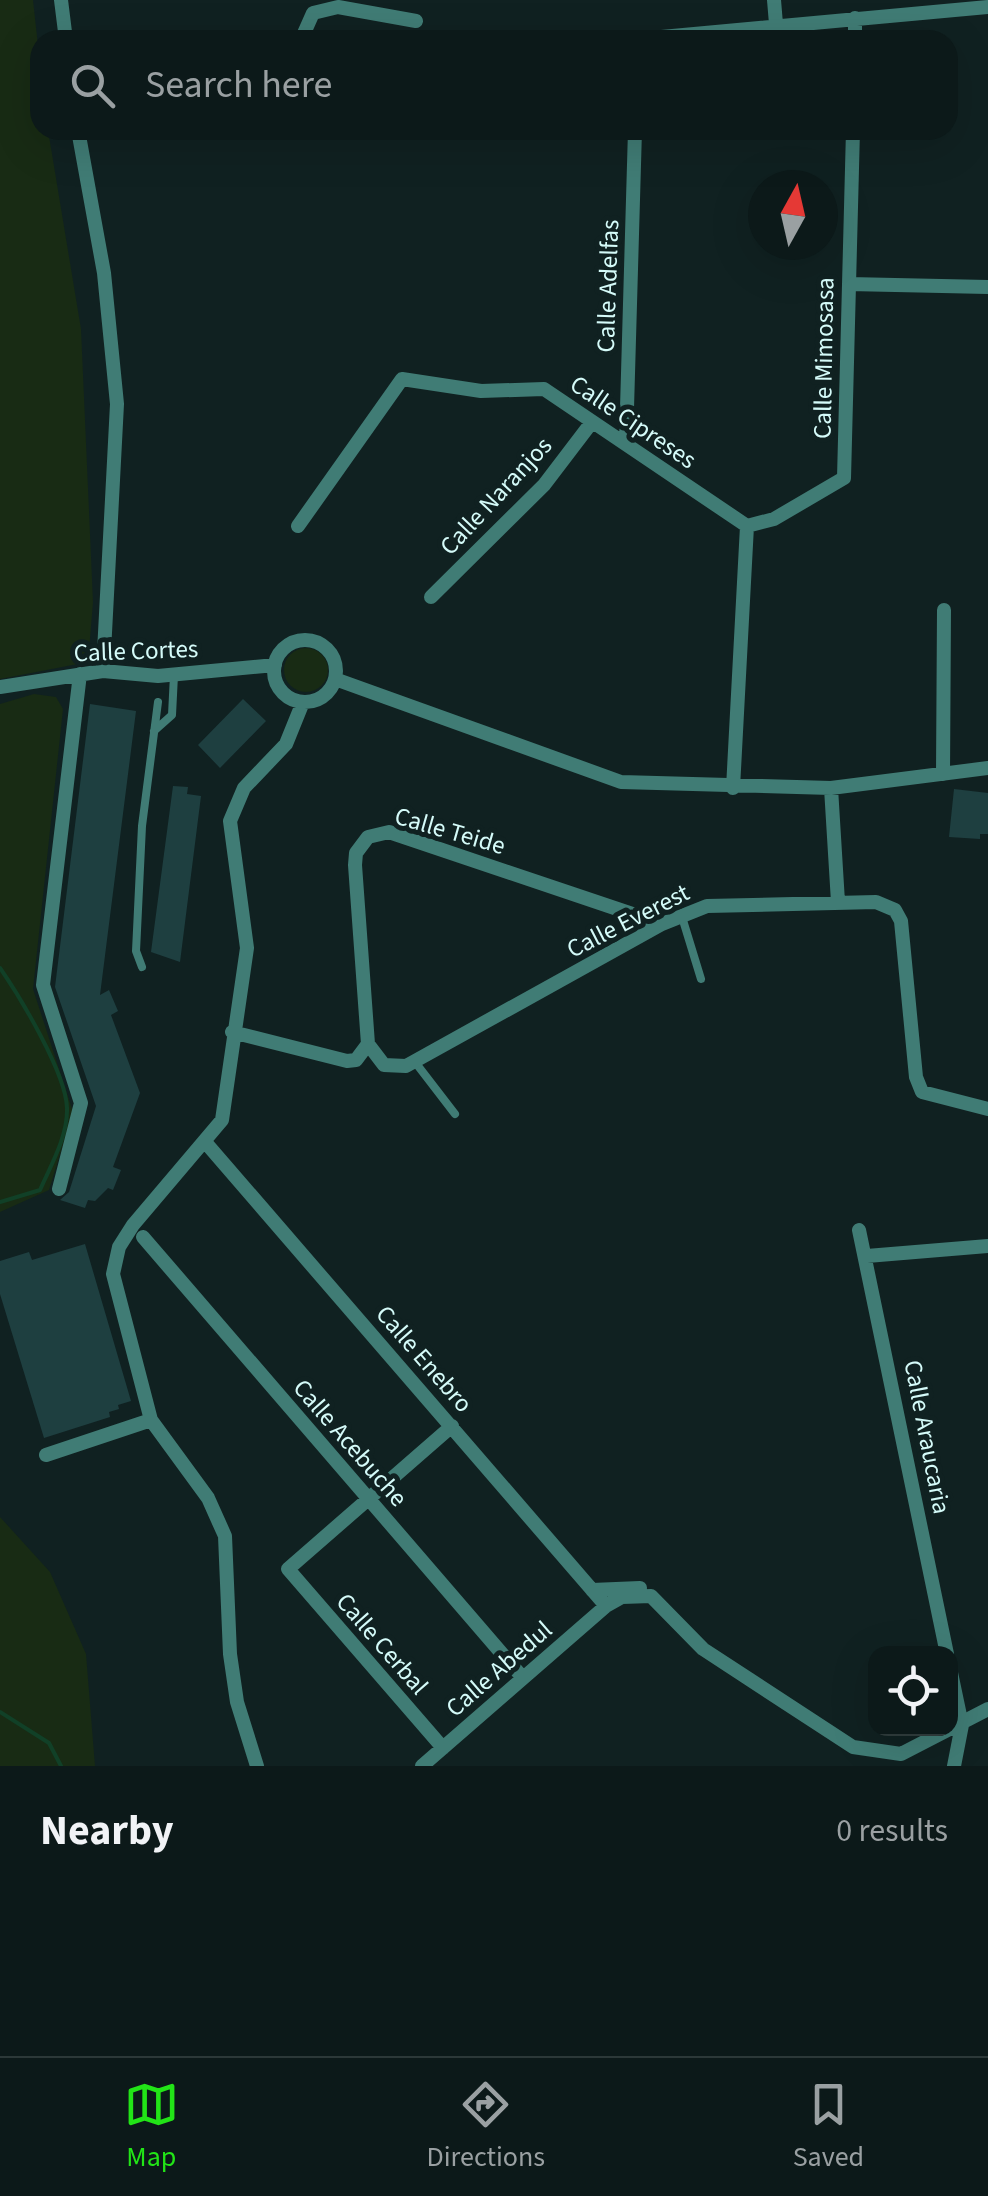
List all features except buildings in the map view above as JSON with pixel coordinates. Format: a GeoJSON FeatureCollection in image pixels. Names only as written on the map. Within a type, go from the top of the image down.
{"type":"FeatureCollection","features":[{"type":"Feature","properties":{"kind":"street"},"geometry":{"type":"LineString","coordinates":[[61,0],[65,30]]}},
{"type":"Feature","properties":{"kind":"street"},"geometry":{"type":"LineString","coordinates":[[774,0],[776,24]]}},
{"type":"Feature","properties":{"kind":"street"},"geometry":{"type":"LineString","coordinates":[[719,30],[988,7]]}},
{"type":"Feature","properties":{"kind":"street"},"geometry":{"type":"LineString","coordinates":[[305,30],[313,13],[338,8],[416,20]]}},
{"type":"Feature","properties":{"kind":"street"},"geometry":{"type":"LineString","coordinates":[[855,18],[855,30]]}},
{"type":"Feature","properties":{"kind":"street"},"geometry":{"type":"LineString","coordinates":[[80,140],[104,272],[117,404],[103,670]]}},
{"type":"Feature","properties":{"kind":"street","name":"Calle Adelfas"},"geometry":{"type":"LineString","coordinates":[[626,442],[635,140]]}},
{"type":"Feature","properties":{"kind":"street","name":"Calle Mimosasa"},"geometry":{"type":"LineString","coordinates":[[747,526],[774,519],[844,478],[852,140]]}},
{"type":"Feature","properties":{"kind":"street"},"geometry":{"type":"LineString","coordinates":[[848,284],[988,287]]}},
{"type":"Feature","properties":{"kind":"street","name":"Calle Cipreses"},"geometry":{"type":"LineString","coordinates":[[298,526],[402,379],[481,391],[544,390],[747,526]]}},
{"type":"Feature","properties":{"kind":"street","name":"Calle Naranjos"},"geometry":{"type":"LineString","coordinates":[[431,597],[544,484],[592,422]]}},
{"type":"Feature","properties":{"kind":"street"},"geometry":{"type":"LineString","coordinates":[[734,788],[747,526]]}},
{"type":"Feature","properties":{"kind":"street"},"geometry":{"type":"LineString","coordinates":[[943,774],[944,610]]}},
{"type":"Feature","properties":{"kind":"street"},"geometry":{"type":"LineString","coordinates":[[316,642],[335,661],[335,680],[320,698],[303,702],[284,694],[275,665],[290,644],[316,642]]}},
{"type":"Feature","properties":{"kind":"street","name":"Calle Cortes"},"geometry":{"type":"LineString","coordinates":[[0,686],[103,670],[174,675],[275,665]]}},
{"type":"Feature","properties":{"kind":"street"},"geometry":{"type":"LineString","coordinates":[[59,1190],[82,1103],[43,984],[80,674]]}},
{"type":"Feature","properties":{"kind":"street"},"geometry":{"type":"LineString","coordinates":[[335,680],[621,782],[831,788],[988,768]]}},
{"type":"Feature","properties":{"kind":"street"},"geometry":{"type":"LineString","coordinates":[[257,1766],[237,1702],[230,1654],[225,1536],[208,1498],[150,1420],[113,1274],[119,1246],[133,1225],[222,1120],[246,935],[230,820],[244,788],[286,744],[303,702]]}},
{"type":"Feature","properties":{"kind":"street"},"geometry":{"type":"LineString","coordinates":[[831,788],[838,902]]}},
{"type":"Feature","properties":{"kind":"street","name":"Calle Teide"},"geometry":{"type":"LineString","coordinates":[[368,1044],[355,865],[356,853],[368,837],[389,832],[662,924]]}},
{"type":"Feature","properties":{"kind":"street","name":"Calle Everest"},"geometry":{"type":"LineString","coordinates":[[415,1062],[662,924],[708,906],[876,902],[898,914],[916,1078],[922,1092],[988,1109]]}},
{"type":"Feature","properties":{"kind":"street"},"geometry":{"type":"LineString","coordinates":[[232,1032],[347,1061],[356,1060],[368,1044],[384,1066],[396,1069],[415,1062]]}},
{"type":"Feature","properties":{"kind":"street","name":"Calle Enebro"},"geometry":{"type":"LineString","coordinates":[[206,1143],[606,1606]]}},
{"type":"Feature","properties":{"kind":"street","name":"Calle Araucaria"},"geometry":{"type":"LineString","coordinates":[[859,1230],[946,1646]]}},
{"type":"Feature","properties":{"kind":"street","name":"Calle Acebuche"},"geometry":{"type":"LineString","coordinates":[[143,1236],[523,1678]]}},
{"type":"Feature","properties":{"kind":"street"},"geometry":{"type":"LineString","coordinates":[[867,1256],[988,1246]]}},
{"type":"Feature","properties":{"kind":"street"},"geometry":{"type":"LineString","coordinates":[[46,1454],[150,1420]]}},
{"type":"Feature","properties":{"kind":"street"},"geometry":{"type":"LineString","coordinates":[[369,1499],[452,1426]]}},
{"type":"Feature","properties":{"kind":"street","name":"Calle Cerbal"},"geometry":{"type":"LineString","coordinates":[[369,1499],[288,1568],[443,1748]]}},
{"type":"Feature","properties":{"kind":"street"},"geometry":{"type":"LineString","coordinates":[[592,1590],[630,1586],[651,1596],[703,1649],[841,1742],[866,1751],[901,1754],[988,1710]]}},
{"type":"Feature","properties":{"kind":"street"},"geometry":{"type":"LineString","coordinates":[[606,1606],[622,1597],[651,1596]]}},
{"type":"Feature","properties":{"kind":"street","name":"Calle Abedul"},"geometry":{"type":"LineString","coordinates":[[422,1766],[606,1606]]}},
{"type":"Feature","properties":{"kind":"street"},"geometry":{"type":"LineString","coordinates":[[954,1766],[962,1725],[958,1706]]}},
{"type":"Feature","properties":{"kind":"lane"},"geometry":{"type":"LineString","coordinates":[[154,731],[172,714],[174,675]]}},
{"type":"Feature","properties":{"kind":"lane"},"geometry":{"type":"LineString","coordinates":[[142,967],[136,951],[142,826],[158,702]]}},
{"type":"Feature","properties":{"kind":"lane"},"geometry":{"type":"LineString","coordinates":[[682,916],[701,979]]}},
{"type":"Feature","properties":{"kind":"lane"},"geometry":{"type":"LineString","coordinates":[[415,1062],[455,1114]]}},
{"type":"Feature","properties":{"kind":"green space"},"geometry":{"type":"Polygon","coordinates":[[[0,0],[33,0],[36,30],[30,30],[30,140],[50,140],[81,329],[93,602],[88,662],[0,679],[0,0]]]}},
{"type":"Feature","properties":{"kind":"green space"},"geometry":{"type":"Polygon","coordinates":[[[306,648],[322,654],[328,670],[322,686],[306,692],[290,686],[284,670],[290,654],[306,648]]]}},
{"type":"Feature","properties":{"kind":"green space"},"geometry":{"type":"Polygon","coordinates":[[[34,694],[56,697],[63,709],[33,989],[73,1112],[49,1190],[0,1212],[0,704],[34,694]]]}},
{"type":"Feature","properties":{"kind":"green space"},"geometry":{"type":"Polygon","coordinates":[[[0,1517],[50,1572],[86,1654],[95,1766],[0,1766],[0,1517]]]}},
{"type":"Feature","properties":{"kind":"waterway"},"geometry":{"type":"LineString","coordinates":[[0,968],[51,1056],[67,1108],[62,1140],[40,1190],[0,1202]]}},
{"type":"Feature","properties":{"kind":"waterway"},"geometry":{"type":"LineString","coordinates":[[0,1712],[49,1743],[61,1766]]}}]}
